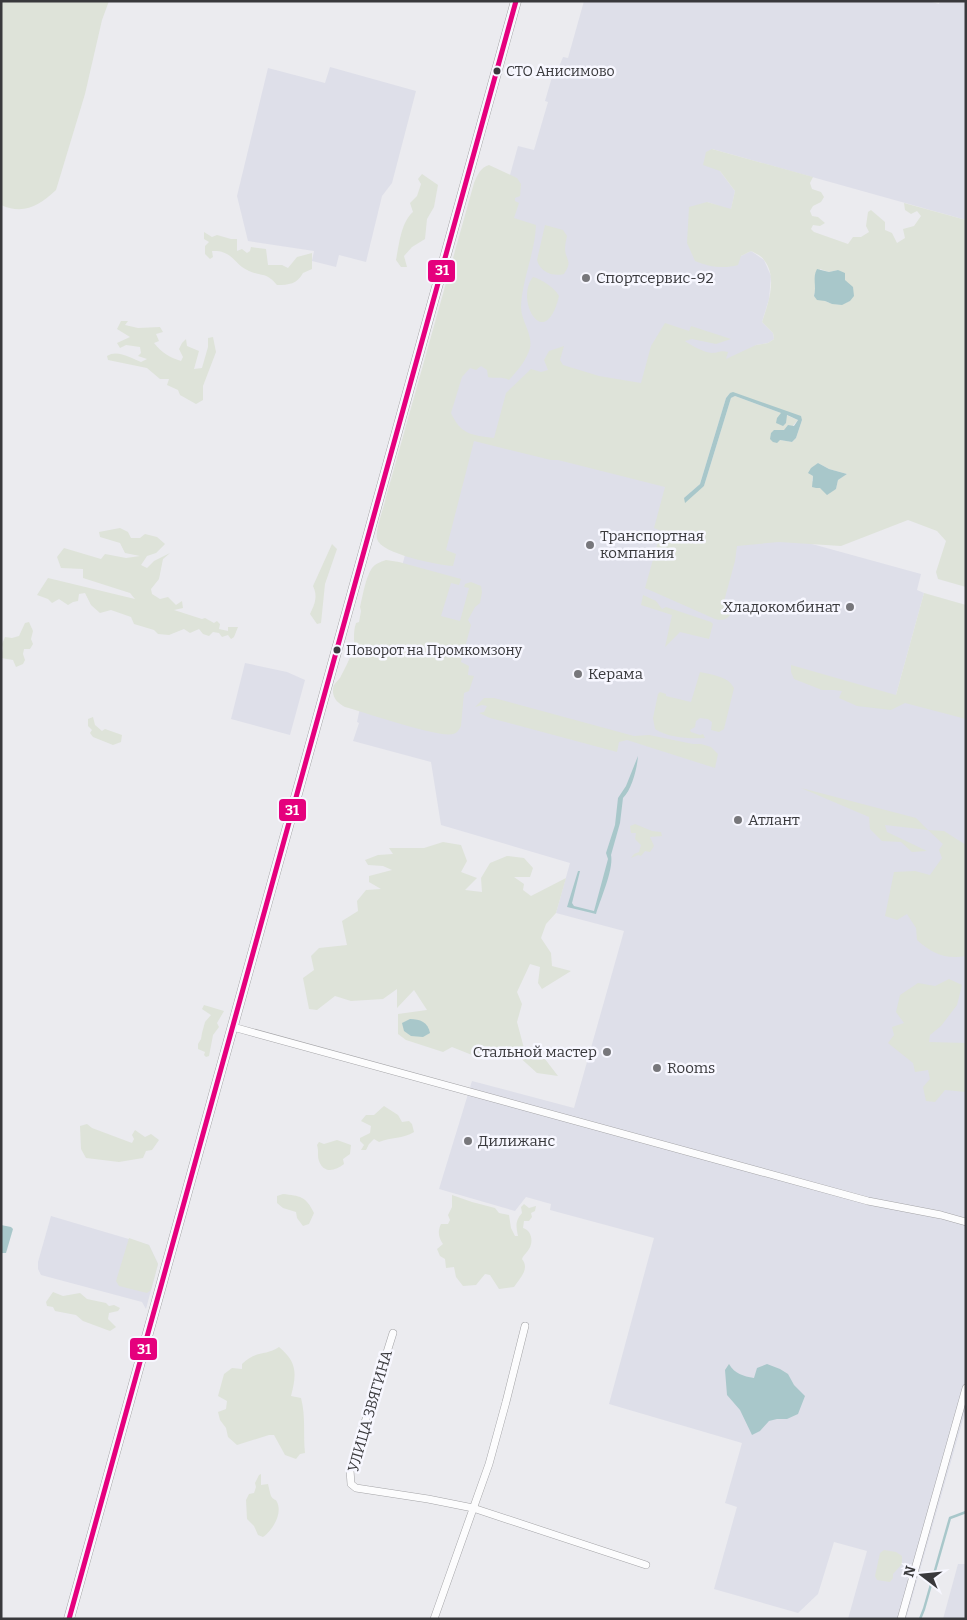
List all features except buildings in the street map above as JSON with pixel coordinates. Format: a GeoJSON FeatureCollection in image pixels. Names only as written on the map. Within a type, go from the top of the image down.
{"type":"FeatureCollection","features":[{"type":"Feature","properties":{"kind":"main road"},"geometry":{"type":"LineString","coordinates":[[70,1619],[516,1]]}},
{"type":"Feature","properties":{"kind":"street"},"geometry":{"type":"LineString","coordinates":[[232,1027],[868,1201],[941,1215],[966,1222]]}},
{"type":"Feature","properties":{"kind":"street"},"geometry":{"type":"LineString","coordinates":[[434,1619],[474,1508],[497,1436],[525,1326]]}},
{"type":"Feature","properties":{"kind":"street","name":"УЛИЦА ЗВЯГИНА"},"geometry":{"type":"LineString","coordinates":[[393,1333],[350,1470],[351,1484],[362,1490],[428,1499],[474,1508]]}},
{"type":"Feature","properties":{"kind":"street"},"geometry":{"type":"LineString","coordinates":[[900,1619],[966,1388]]}},
{"type":"Feature","properties":{"kind":"street"},"geometry":{"type":"LineString","coordinates":[[474,1508],[646,1565]]}},
{"type":"Feature","properties":{"kind":"shaded area"},"geometry":{"type":"Polygon","coordinates":[[[1,1],[109,1],[102,20],[85,94],[56,190],[37,204],[24,209],[9,208],[1,205],[1,1]]]}},
{"type":"Feature","properties":{"kind":"shaded area"},"geometry":{"type":"Polygon","coordinates":[[[584,1],[928,1],[939,4],[940,1],[966,2],[966,220],[712,149],[720,171],[735,191],[731,210],[707,202],[741,256],[751,251],[764,260],[771,276],[769,299],[762,322],[773,333],[774,339],[768,343],[756,345],[617,460],[812,544],[921,574],[917,590],[924,593],[896,695],[966,714],[966,1409],[906,1619],[848,1619],[867,1551],[834,1542],[818,1594],[798,1613],[714,1589],[737,1507],[725,1503],[742,1443],[609,1404],[654,1238],[550,1210],[551,1204],[526,1197],[515,1211],[439,1189],[472,1081],[574,1108],[624,931],[556,913],[570,863],[441,825],[431,762],[353,741],[359,723],[357,722],[360,708],[402,566],[518,146],[534,150],[548,102],[545,101],[552,77],[555,77],[563,57],[568,58],[584,1]]]}},
{"type":"Feature","properties":{"kind":"shaded area"},"geometry":{"type":"Polygon","coordinates":[[[330,67],[416,91],[392,183],[382,196],[366,262],[339,255],[336,267],[312,261],[314,251],[248,241],[237,196],[268,68],[325,83],[330,67]]]}},
{"type":"Feature","properties":{"kind":"shaded area"},"geometry":{"type":"Polygon","coordinates":[[[712,149],[813,177],[810,183],[812,189],[821,192],[824,197],[810,211],[812,216],[818,217],[825,223],[820,226],[813,225],[811,229],[814,232],[848,244],[853,237],[861,237],[869,232],[866,226],[868,212],[871,210],[885,222],[885,230],[892,233],[897,243],[905,238],[903,229],[914,226],[921,216],[917,211],[911,214],[905,210],[904,203],[966,220],[966,587],[938,579],[936,572],[946,541],[937,531],[908,520],[841,546],[779,542],[737,546],[735,561],[723,605],[733,608],[727,618],[722,620],[715,619],[645,588],[661,531],[654,528],[665,487],[474,441],[446,550],[456,554],[453,566],[411,558],[388,549],[381,544],[377,539],[380,518],[474,183],[486,166],[489,165],[517,178],[521,184],[520,196],[515,198],[515,201],[519,203],[514,218],[536,225],[521,307],[530,338],[530,348],[519,369],[509,380],[488,377],[487,370],[481,366],[476,370],[470,368],[462,377],[451,413],[463,430],[473,435],[494,438],[506,393],[531,369],[541,372],[548,370],[544,360],[549,351],[564,346],[560,360],[563,365],[599,376],[641,383],[651,346],[665,323],[689,331],[691,326],[731,339],[716,344],[692,339],[685,341],[709,352],[728,352],[726,359],[774,339],[773,333],[762,322],[769,299],[771,282],[768,267],[763,259],[751,251],[741,256],[738,265],[728,267],[711,266],[695,261],[687,243],[689,207],[707,202],[731,209],[735,191],[720,171],[703,165],[706,152],[712,149]],[[820,269],[814,296],[835,304],[850,301],[845,280],[838,270],[829,272],[820,269]],[[730,393],[726,398],[700,484],[684,498],[704,486],[731,398],[735,396],[798,420],[780,440],[792,442],[796,438],[802,420],[730,393]],[[818,463],[809,473],[813,476],[812,481],[829,492],[836,489],[838,480],[847,474],[829,469],[818,463]]]}},
{"type":"Feature","properties":{"kind":"shaded area"},"geometry":{"type":"Polygon","coordinates":[[[422,174],[438,185],[434,207],[427,219],[425,239],[412,247],[404,256],[407,267],[401,267],[396,260],[400,241],[403,228],[413,212],[410,203],[417,196],[421,184],[418,179],[422,174]]]}},
{"type":"Feature","properties":{"kind":"shaded area"},"geometry":{"type":"Polygon","coordinates":[[[545,225],[563,230],[567,236],[565,249],[569,263],[564,274],[547,273],[541,268],[537,260],[545,225]]]}},
{"type":"Feature","properties":{"kind":"shaded area"},"geometry":{"type":"Polygon","coordinates":[[[204,232],[212,237],[217,235],[237,239],[237,251],[242,249],[247,253],[251,247],[266,249],[268,265],[282,265],[288,268],[297,257],[312,253],[312,269],[303,273],[298,280],[292,283],[277,285],[267,276],[249,271],[229,255],[219,251],[212,251],[213,257],[210,259],[205,254],[205,246],[209,242],[204,239],[204,232]]]}},
{"type":"Feature","properties":{"kind":"shaded area"},"geometry":{"type":"Polygon","coordinates":[[[533,277],[548,284],[559,296],[553,313],[546,321],[540,322],[534,317],[529,308],[527,298],[528,287],[533,277]]]}},
{"type":"Feature","properties":{"kind":"shaded area"},"geometry":{"type":"Polygon","coordinates":[[[121,321],[128,321],[125,325],[138,328],[160,327],[163,332],[156,334],[159,341],[154,343],[166,354],[181,361],[183,357],[179,349],[186,339],[187,346],[199,351],[194,369],[202,368],[208,347],[208,338],[213,337],[216,352],[203,386],[203,400],[196,404],[180,395],[178,390],[167,385],[169,379],[160,379],[147,368],[108,360],[107,356],[115,353],[141,362],[147,359],[138,356],[141,353],[140,347],[126,345],[120,348],[117,343],[130,337],[117,329],[121,321]]]}},
{"type":"Feature","properties":{"kind":"shaded area"},"geometry":{"type":"Polygon","coordinates":[[[120,528],[128,532],[131,538],[140,538],[145,534],[157,537],[165,544],[156,553],[147,556],[141,565],[147,568],[154,561],[170,553],[163,559],[159,579],[151,589],[152,594],[160,599],[168,597],[176,605],[182,601],[183,608],[174,610],[202,619],[205,618],[214,623],[217,621],[220,624],[219,629],[228,631],[228,627],[238,627],[234,637],[231,639],[228,635],[222,637],[219,633],[213,632],[209,636],[203,634],[199,629],[190,633],[184,629],[169,635],[158,634],[154,630],[134,624],[131,617],[111,610],[100,613],[91,605],[85,593],[79,594],[78,601],[68,605],[59,599],[52,603],[48,599],[37,595],[48,578],[135,599],[130,593],[83,578],[83,569],[61,568],[57,557],[64,548],[101,559],[105,554],[126,558],[140,556],[125,553],[120,543],[100,537],[99,532],[120,528]]]}},
{"type":"Feature","properties":{"kind":"shaded area"},"geometry":{"type":"Polygon","coordinates":[[[332,544],[337,549],[325,584],[321,623],[317,624],[310,614],[315,600],[313,586],[332,544]]]}},
{"type":"Feature","properties":{"kind":"shaded area"},"geometry":{"type":"Polygon","coordinates":[[[386,560],[461,579],[459,585],[451,583],[441,616],[460,621],[469,588],[464,587],[465,584],[471,582],[481,586],[480,603],[475,607],[468,620],[471,625],[461,662],[469,666],[468,675],[474,676],[469,691],[464,693],[461,726],[454,734],[417,729],[345,707],[333,695],[334,685],[340,678],[353,648],[355,627],[356,623],[359,622],[364,587],[373,567],[386,560]]]}},
{"type":"Feature","properties":{"kind":"shaded area"},"geometry":{"type":"Polygon","coordinates":[[[924,593],[966,605],[966,719],[905,703],[891,710],[857,706],[839,698],[842,691],[822,690],[794,679],[791,665],[896,695],[924,593]]]}},
{"type":"Feature","properties":{"kind":"shaded area"},"geometry":{"type":"Polygon","coordinates":[[[643,595],[656,601],[662,609],[666,607],[711,622],[713,624],[709,639],[680,632],[665,647],[672,615],[641,605],[643,595]]]}},
{"type":"Feature","properties":{"kind":"shaded area"},"geometry":{"type":"Polygon","coordinates":[[[29,622],[33,631],[31,639],[33,644],[30,649],[24,649],[25,660],[23,664],[16,667],[13,660],[1,658],[2,644],[5,637],[19,636],[25,623],[29,622]]]}},
{"type":"Feature","properties":{"kind":"shaded area"},"geometry":{"type":"Polygon","coordinates":[[[245,663],[287,672],[305,680],[290,735],[231,719],[245,663]]]}},
{"type":"Feature","properties":{"kind":"shaded area"},"geometry":{"type":"Polygon","coordinates":[[[700,672],[724,678],[734,688],[724,729],[719,732],[711,730],[712,722],[708,719],[700,718],[696,721],[695,727],[690,730],[700,735],[703,734],[705,738],[673,736],[655,729],[653,718],[658,694],[660,692],[666,694],[666,696],[691,702],[700,672]]]}},
{"type":"Feature","properties":{"kind":"shaded area"},"geometry":{"type":"Polygon","coordinates":[[[484,698],[494,698],[634,736],[649,735],[711,747],[718,754],[715,768],[627,740],[619,742],[617,752],[490,718],[479,713],[484,712],[487,706],[475,707],[484,698]]]}},
{"type":"Feature","properties":{"kind":"shaded area"},"geometry":{"type":"Polygon","coordinates":[[[93,717],[95,725],[102,731],[105,729],[122,735],[121,742],[113,745],[93,737],[90,733],[92,730],[88,726],[88,719],[93,717]]]}},
{"type":"Feature","properties":{"kind":"shaded area"},"geometry":{"type":"Polygon","coordinates":[[[801,788],[916,818],[928,830],[885,825],[887,832],[927,851],[912,852],[901,842],[882,841],[870,829],[869,817],[801,788]]]}},
{"type":"Feature","properties":{"kind":"shaded area"},"geometry":{"type":"Polygon","coordinates":[[[635,824],[652,831],[661,832],[662,836],[650,837],[654,846],[650,852],[645,851],[641,856],[638,855],[631,858],[639,852],[641,845],[635,839],[636,833],[631,833],[630,826],[635,824]]]}},
{"type":"Feature","properties":{"kind":"shaded area"},"geometry":{"type":"Polygon","coordinates":[[[928,830],[944,831],[966,845],[966,956],[945,956],[928,949],[917,940],[916,928],[907,914],[897,920],[885,916],[894,872],[915,871],[930,875],[942,858],[939,850],[943,844],[928,830]]]}},
{"type":"Feature","properties":{"kind":"shaded area"},"geometry":{"type":"Polygon","coordinates":[[[443,842],[461,845],[467,861],[461,872],[477,878],[465,890],[482,892],[481,878],[490,863],[507,856],[524,858],[533,868],[530,877],[514,877],[524,884],[523,890],[531,896],[566,878],[556,913],[546,924],[541,938],[551,953],[552,966],[571,971],[542,989],[538,983],[540,967],[530,964],[517,992],[522,1004],[517,1022],[525,1052],[545,1059],[558,1076],[537,1073],[516,1054],[472,1055],[452,1047],[443,1052],[406,1040],[398,1034],[398,1014],[427,1010],[414,990],[397,1008],[397,989],[383,999],[351,1001],[335,996],[317,1010],[309,1009],[303,978],[314,970],[311,956],[319,948],[347,945],[342,921],[358,911],[357,901],[366,890],[381,889],[369,882],[369,876],[392,870],[383,866],[368,865],[365,860],[378,855],[393,854],[389,848],[424,848],[443,842]]]}},
{"type":"Feature","properties":{"kind":"shaded area"},"geometry":{"type":"Polygon","coordinates":[[[949,979],[962,985],[957,1005],[941,1026],[930,1035],[929,1042],[965,1043],[966,1092],[945,1090],[935,1102],[926,1101],[923,1087],[930,1079],[928,1070],[915,1072],[913,1063],[888,1043],[894,1035],[892,1027],[904,1023],[896,1012],[900,995],[918,983],[935,986],[949,979]]]}},
{"type":"Feature","properties":{"kind":"shaded area"},"geometry":{"type":"Polygon","coordinates":[[[204,1005],[224,1011],[217,1023],[219,1027],[213,1035],[209,1056],[206,1057],[204,1055],[205,1052],[198,1049],[205,1022],[211,1015],[202,1009],[204,1005]]]}},
{"type":"Feature","properties":{"kind":"shaded area"},"geometry":{"type":"Polygon","coordinates":[[[384,1106],[398,1115],[402,1122],[409,1121],[414,1132],[406,1136],[379,1142],[374,1139],[366,1150],[361,1150],[364,1145],[360,1138],[370,1133],[371,1126],[361,1121],[366,1115],[374,1115],[384,1106]]]}},
{"type":"Feature","properties":{"kind":"shaded area"},"geometry":{"type":"Polygon","coordinates":[[[87,1124],[92,1128],[132,1143],[134,1139],[132,1135],[135,1130],[145,1137],[151,1134],[159,1140],[152,1150],[146,1151],[143,1158],[119,1162],[86,1158],[81,1149],[80,1126],[87,1124]]]}},
{"type":"Feature","properties":{"kind":"shaded area"},"geometry":{"type":"Polygon","coordinates":[[[337,1140],[351,1145],[350,1154],[343,1159],[344,1164],[333,1170],[327,1170],[319,1161],[317,1145],[319,1142],[324,1144],[337,1140]]]}},
{"type":"Feature","properties":{"kind":"shaded area"},"geometry":{"type":"Polygon","coordinates":[[[283,1194],[298,1196],[308,1203],[314,1213],[309,1224],[303,1226],[297,1218],[296,1212],[283,1208],[277,1203],[277,1196],[283,1194]]]}},
{"type":"Feature","properties":{"kind":"shaded area"},"geometry":{"type":"Polygon","coordinates":[[[452,1195],[495,1208],[499,1213],[509,1215],[511,1228],[515,1236],[518,1236],[517,1224],[522,1213],[521,1207],[524,1204],[529,1208],[536,1206],[535,1211],[531,1213],[532,1217],[529,1221],[524,1221],[523,1228],[530,1233],[531,1243],[522,1259],[525,1270],[514,1287],[499,1289],[490,1275],[485,1274],[476,1285],[463,1286],[456,1277],[454,1267],[446,1268],[445,1259],[440,1256],[437,1249],[443,1244],[439,1235],[441,1224],[448,1224],[450,1220],[448,1215],[452,1207],[452,1195]]]}},
{"type":"Feature","properties":{"kind":"shaded area"},"geometry":{"type":"Polygon","coordinates":[[[51,1216],[149,1245],[158,1264],[146,1309],[142,1302],[41,1275],[38,1269],[38,1262],[51,1216]]]}},
{"type":"Feature","properties":{"kind":"shaded area"},"geometry":{"type":"Polygon","coordinates":[[[129,1238],[149,1245],[158,1264],[151,1290],[147,1293],[119,1286],[116,1281],[129,1238]]]}},
{"type":"Feature","properties":{"kind":"shaded area"},"geometry":{"type":"Polygon","coordinates":[[[53,1292],[63,1296],[80,1293],[87,1299],[120,1308],[118,1311],[109,1313],[108,1319],[116,1327],[110,1331],[83,1321],[76,1315],[55,1311],[53,1307],[47,1306],[46,1302],[53,1292]]]}},
{"type":"Feature","properties":{"kind":"shaded area"},"geometry":{"type":"Polygon","coordinates":[[[279,1347],[285,1352],[294,1368],[295,1374],[291,1396],[301,1398],[303,1405],[305,1453],[300,1454],[296,1459],[285,1455],[274,1435],[237,1445],[228,1437],[218,1412],[226,1409],[227,1401],[218,1396],[224,1374],[232,1368],[242,1369],[242,1364],[252,1357],[279,1347]]]}},
{"type":"Feature","properties":{"kind":"shaded area"},"geometry":{"type":"Polygon","coordinates":[[[261,1474],[261,1485],[268,1484],[271,1496],[277,1501],[279,1512],[276,1522],[263,1537],[258,1535],[254,1526],[247,1519],[246,1500],[249,1494],[254,1493],[255,1483],[261,1474]]]}},
{"type":"Feature","properties":{"kind":"shaded area"},"geometry":{"type":"Polygon","coordinates":[[[884,1550],[896,1552],[902,1556],[902,1564],[893,1574],[890,1582],[877,1580],[875,1576],[880,1553],[884,1550]]]}},
{"type":"Feature","properties":{"kind":"shaded area"},"geometry":{"type":"Polygon","coordinates":[[[958,1564],[966,1564],[966,1619],[943,1619],[958,1564]]]}},
{"type":"Feature","properties":{"kind":"water"},"geometry":{"type":"Polygon","coordinates":[[[817,269],[829,272],[838,270],[845,273],[845,280],[853,287],[854,296],[850,301],[842,305],[817,300],[814,296],[817,269]]]}},
{"type":"Feature","properties":{"kind":"water"},"geometry":{"type":"Polygon","coordinates":[[[733,392],[801,416],[802,420],[796,438],[792,442],[780,440],[777,443],[770,439],[771,433],[774,430],[784,430],[788,425],[794,426],[798,420],[787,415],[786,423],[783,426],[776,423],[781,413],[735,396],[731,398],[704,486],[685,503],[684,498],[700,484],[726,398],[733,392]]]}},
{"type":"Feature","properties":{"kind":"water"},"geometry":{"type":"Polygon","coordinates":[[[818,463],[829,469],[847,474],[838,480],[836,489],[827,495],[820,488],[812,487],[813,476],[808,473],[818,463]]]}},
{"type":"Feature","properties":{"kind":"water"},"geometry":{"type":"Polygon","coordinates":[[[638,756],[634,778],[623,798],[620,823],[611,855],[610,868],[596,914],[567,907],[578,871],[580,871],[572,903],[574,906],[594,911],[608,859],[606,853],[615,825],[618,798],[626,786],[638,756]]]}},
{"type":"Feature","properties":{"kind":"water"},"geometry":{"type":"Polygon","coordinates":[[[410,1019],[423,1022],[430,1033],[423,1037],[411,1036],[404,1031],[402,1023],[410,1019]]]}},
{"type":"Feature","properties":{"kind":"water"},"geometry":{"type":"Polygon","coordinates":[[[1,1225],[13,1229],[6,1253],[1,1253],[1,1225]]]}},
{"type":"Feature","properties":{"kind":"water"},"geometry":{"type":"Polygon","coordinates":[[[729,1364],[740,1374],[754,1378],[757,1368],[767,1364],[788,1374],[794,1385],[805,1396],[798,1414],[787,1419],[769,1421],[760,1431],[752,1435],[740,1410],[727,1395],[725,1370],[729,1364]]]}},
{"type":"Feature","properties":{"kind":"waterway"},"geometry":{"type":"LineString","coordinates":[[920,1619],[950,1518],[966,1512]]}},
{"type":"Feature","properties":{"kind":"transit line","name":"31"},"geometry":{"type":"LineString","coordinates":[[69,1619],[516,1]]}},
{"type":"Feature","properties":{"kind":"place","name":"СТО Анисимово"},"geometry":{"type":"Point","coordinates":[497,71]}},
{"type":"Feature","properties":{"kind":"place","name":"Спортсервис-92"},"geometry":{"type":"Point","coordinates":[586,278]}},
{"type":"Feature","properties":{"kind":"place","name":"Транспортная компания"},"geometry":{"type":"Point","coordinates":[590,545]}},
{"type":"Feature","properties":{"kind":"place","name":"Хладокомбинат"},"geometry":{"type":"Point","coordinates":[850,607]}},
{"type":"Feature","properties":{"kind":"place","name":"Поворот на Промкомзону"},"geometry":{"type":"Point","coordinates":[337,650]}},
{"type":"Feature","properties":{"kind":"place","name":"Керама"},"geometry":{"type":"Point","coordinates":[578,674]}},
{"type":"Feature","properties":{"kind":"place","name":"Атлант"},"geometry":{"type":"Point","coordinates":[738,820]}},
{"type":"Feature","properties":{"kind":"place","name":"Стальной мастер"},"geometry":{"type":"Point","coordinates":[607,1052]}},
{"type":"Feature","properties":{"kind":"place","name":"Rooms"},"geometry":{"type":"Point","coordinates":[657,1068]}},
{"type":"Feature","properties":{"kind":"place","name":"Дилижанс"},"geometry":{"type":"Point","coordinates":[468,1141]}}]}
